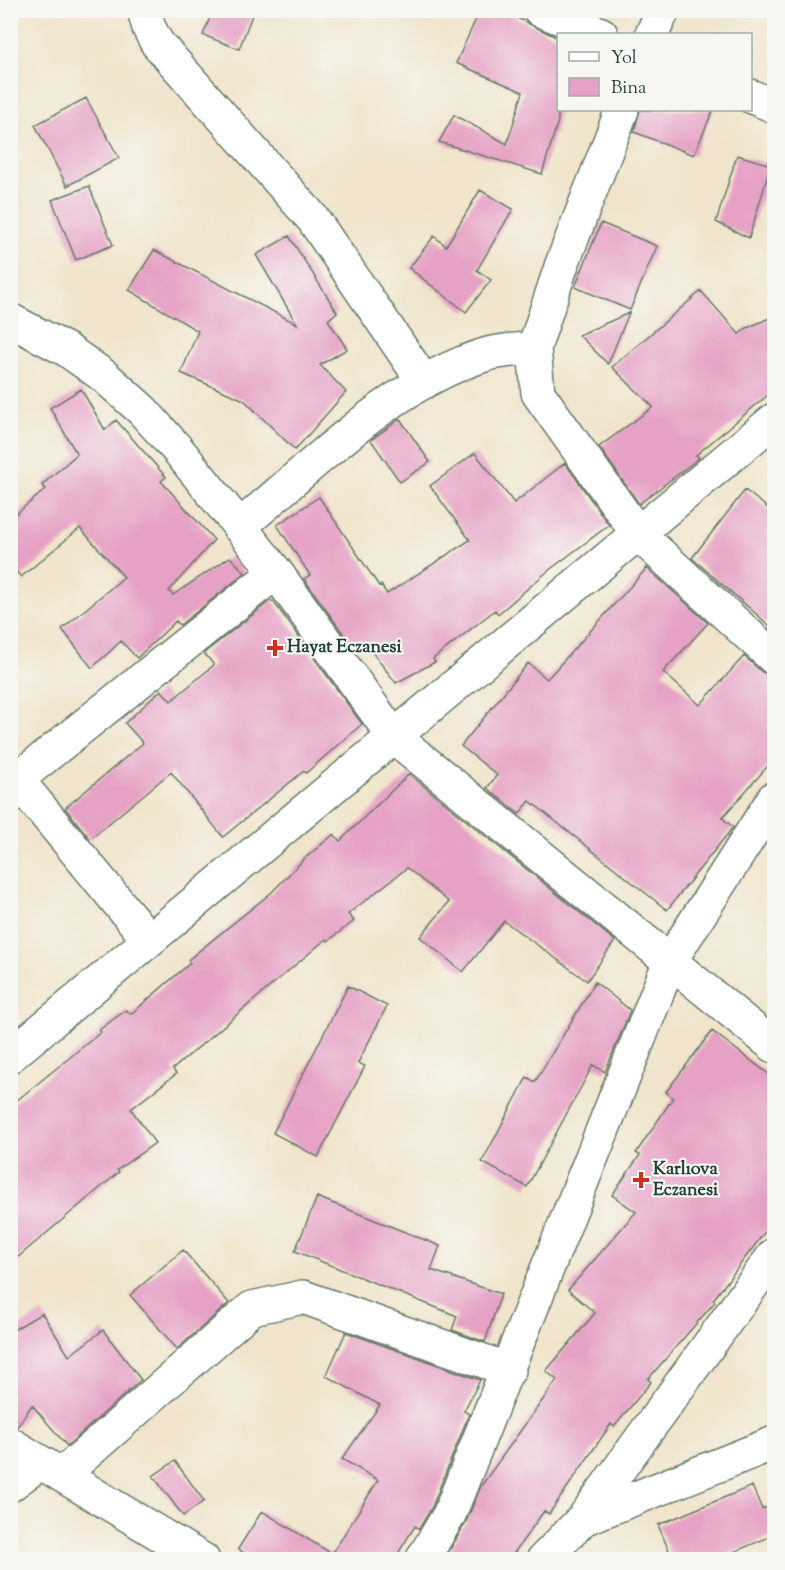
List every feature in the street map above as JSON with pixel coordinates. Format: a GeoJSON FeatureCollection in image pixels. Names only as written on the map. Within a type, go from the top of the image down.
{"type":"FeatureCollection","features":[{"type":"Feature","properties":{"kind":"street"},"geometry":{"type":"LineString","coordinates":[[144,10],[148,28],[157,43],[313,219],[424,382]]}},
{"type":"Feature","properties":{"kind":"street"},"geometry":{"type":"LineString","coordinates":[[540,10],[598,33]]}},
{"type":"Feature","properties":{"kind":"street"},"geometry":{"type":"LineString","coordinates":[[652,33],[663,10]]}},
{"type":"Feature","properties":{"kind":"street"},"geometry":{"type":"LineString","coordinates":[[752,97],[774,106]]}},
{"type":"Feature","properties":{"kind":"street"},"geometry":{"type":"LineString","coordinates":[[622,111],[562,264],[534,348],[538,393],[638,534],[774,658]]}},
{"type":"Feature","properties":{"kind":"street"},"geometry":{"type":"LineString","coordinates":[[10,320],[67,350],[104,376],[142,410],[178,450],[276,572],[394,737],[774,1046]]}},
{"type":"Feature","properties":{"kind":"street"},"geometry":{"type":"LineString","coordinates":[[239,527],[365,423],[424,382],[490,354],[534,348]]}},
{"type":"Feature","properties":{"kind":"street"},"geometry":{"type":"LineString","coordinates":[[10,1056],[774,420]]}},
{"type":"Feature","properties":{"kind":"street"},"geometry":{"type":"LineString","coordinates":[[149,940],[13,779],[276,572]]}},
{"type":"Feature","properties":{"kind":"street"},"geometry":{"type":"LineString","coordinates":[[422,1560],[449,1515],[509,1370],[670,961],[774,798]]}},
{"type":"Feature","properties":{"kind":"street"},"geometry":{"type":"LineString","coordinates":[[543,1560],[583,1519],[774,1255]]}},
{"type":"Feature","properties":{"kind":"street"},"geometry":{"type":"LineString","coordinates":[[10,1485],[51,1469],[252,1308],[303,1297],[509,1370]]}},
{"type":"Feature","properties":{"kind":"street"},"geometry":{"type":"LineString","coordinates":[[583,1519],[774,1443]]}},
{"type":"Feature","properties":{"kind":"street"},"geometry":{"type":"LineString","coordinates":[[10,1444],[203,1560]]}},
{"type":"Feature","properties":{"kind":"building"},"geometry":{"type":"Polygon","coordinates":[[[213,10],[254,10],[239,49],[203,35],[213,10]]]}},
{"type":"Feature","properties":{"kind":"building"},"geometry":{"type":"Polygon","coordinates":[[[480,10],[501,10],[557,38],[558,121],[542,174],[439,142],[454,115],[507,144],[523,92],[456,63],[480,10]]]}},
{"type":"Feature","properties":{"kind":"building"},"geometry":{"type":"Polygon","coordinates":[[[86,98],[119,158],[67,186],[35,125],[86,98]]]}},
{"type":"Feature","properties":{"kind":"building"},"geometry":{"type":"Polygon","coordinates":[[[640,111],[713,111],[694,155],[634,132],[640,111]]]}},
{"type":"Feature","properties":{"kind":"building"},"geometry":{"type":"Polygon","coordinates":[[[737,155],[771,165],[749,238],[716,222],[737,155]]]}},
{"type":"Feature","properties":{"kind":"building"},"geometry":{"type":"Polygon","coordinates":[[[89,186],[113,245],[76,260],[52,200],[89,186]]]}},
{"type":"Feature","properties":{"kind":"building"},"geometry":{"type":"Polygon","coordinates":[[[480,190],[513,209],[477,270],[491,280],[466,312],[409,268],[434,236],[446,246],[480,190]]]}},
{"type":"Feature","properties":{"kind":"building"},"geometry":{"type":"Polygon","coordinates":[[[601,223],[657,246],[630,310],[575,287],[601,223]]]}},
{"type":"Feature","properties":{"kind":"building"},"geometry":{"type":"Polygon","coordinates":[[[289,236],[337,312],[328,320],[347,349],[320,365],[346,392],[295,450],[244,400],[181,373],[198,331],[129,290],[154,250],[297,324],[256,255],[289,236]]]}},
{"type":"Feature","properties":{"kind":"building"},"geometry":{"type":"Polygon","coordinates":[[[701,291],[739,334],[774,316],[774,390],[696,455],[699,458],[639,504],[599,447],[653,407],[612,367],[701,291]]]}},
{"type":"Feature","properties":{"kind":"building"},"geometry":{"type":"Polygon","coordinates":[[[629,313],[608,364],[579,335],[629,313]]]}},
{"type":"Feature","properties":{"kind":"building"},"geometry":{"type":"Polygon","coordinates":[[[81,389],[105,430],[116,420],[166,477],[161,481],[214,540],[169,591],[173,595],[230,557],[245,573],[180,625],[176,621],[137,658],[121,641],[92,668],[62,629],[124,577],[80,528],[21,577],[10,564],[10,519],[46,489],[42,485],[77,454],[50,408],[81,389]]]}},
{"type":"Feature","properties":{"kind":"building"},"geometry":{"type":"Polygon","coordinates":[[[400,419],[430,462],[400,482],[371,440],[400,419]]]}},
{"type":"Feature","properties":{"kind":"building"},"geometry":{"type":"Polygon","coordinates":[[[475,453],[514,503],[565,463],[609,525],[548,571],[498,614],[495,610],[433,659],[435,662],[396,683],[365,643],[355,650],[304,579],[310,575],[277,525],[319,497],[379,586],[381,585],[387,594],[470,540],[430,486],[475,453]]]}},
{"type":"Feature","properties":{"kind":"building"},"geometry":{"type":"Polygon","coordinates":[[[745,490],[774,513],[774,633],[769,628],[771,627],[692,558],[745,490]]]}},
{"type":"Feature","properties":{"kind":"building"},"geometry":{"type":"Polygon","coordinates":[[[647,568],[708,623],[663,672],[700,705],[744,656],[762,672],[774,676],[774,759],[722,818],[733,827],[667,910],[530,801],[519,814],[487,788],[497,775],[461,746],[528,663],[547,679],[647,568]]]}},
{"type":"Feature","properties":{"kind":"building"},"geometry":{"type":"Polygon","coordinates":[[[270,601],[273,601],[362,724],[306,773],[304,771],[223,837],[171,772],[90,839],[65,808],[143,743],[125,723],[161,690],[171,701],[214,665],[204,653],[270,601]]]}},
{"type":"Feature","properties":{"kind":"building"},"geometry":{"type":"Polygon","coordinates":[[[409,774],[615,941],[587,981],[504,921],[463,972],[420,937],[449,902],[407,868],[348,914],[354,921],[328,941],[326,939],[173,1069],[176,1074],[131,1109],[155,1143],[117,1170],[119,1172],[10,1264],[10,1106],[101,1032],[99,1030],[126,1010],[131,1014],[190,963],[188,960],[272,892],[304,859],[334,834],[340,841],[409,774]]]}},
{"type":"Feature","properties":{"kind":"building"},"geometry":{"type":"Polygon","coordinates":[[[595,982],[630,1010],[605,1072],[593,1065],[527,1187],[482,1162],[527,1077],[535,1082],[595,982]]]}},
{"type":"Feature","properties":{"kind":"building"},"geometry":{"type":"Polygon","coordinates":[[[348,986],[387,1006],[358,1063],[365,1066],[318,1157],[273,1133],[348,986]]]}},
{"type":"Feature","properties":{"kind":"building"},"geometry":{"type":"Polygon","coordinates":[[[712,1031],[774,1078],[774,1220],[713,1300],[715,1302],[648,1379],[651,1382],[614,1427],[611,1424],[549,1514],[544,1511],[509,1560],[456,1560],[448,1553],[466,1522],[481,1486],[557,1380],[546,1371],[595,1313],[568,1290],[636,1212],[612,1195],[640,1155],[636,1153],[673,1098],[666,1092],[712,1031]]]}},
{"type":"Feature","properties":{"kind":"building"},"geometry":{"type":"Polygon","coordinates":[[[317,1197],[440,1246],[431,1270],[501,1294],[485,1342],[452,1330],[457,1316],[295,1251],[317,1197]]]}},
{"type":"Feature","properties":{"kind":"building"},"geometry":{"type":"Polygon","coordinates":[[[183,1250],[229,1303],[177,1349],[130,1295],[183,1250]]]}},
{"type":"Feature","properties":{"kind":"building"},"geometry":{"type":"Polygon","coordinates":[[[42,1313],[69,1356],[103,1330],[141,1380],[67,1446],[32,1405],[17,1427],[10,1425],[10,1332],[42,1313]]]}},
{"type":"Feature","properties":{"kind":"building"},"geometry":{"type":"Polygon","coordinates":[[[346,1332],[480,1380],[464,1411],[469,1414],[432,1507],[419,1529],[415,1526],[394,1560],[255,1560],[238,1549],[262,1511],[332,1554],[378,1480],[342,1459],[380,1405],[326,1376],[346,1332]]]}},
{"type":"Feature","properties":{"kind":"building"},"geometry":{"type":"Polygon","coordinates":[[[175,1461],[204,1501],[183,1516],[153,1476],[175,1461]]]}},
{"type":"Feature","properties":{"kind":"building"},"geometry":{"type":"Polygon","coordinates":[[[752,1486],[762,1509],[774,1504],[774,1535],[715,1560],[673,1560],[658,1525],[752,1486]]]}},
{"type":"Feature","properties":{"kind":"place","name":"Hayat Eczanesi"},"geometry":{"type":"Point","coordinates":[275,648]}},
{"type":"Feature","properties":{"kind":"place","name":"Karlıova Eczanesi"},"geometry":{"type":"Point","coordinates":[641,1180]}}]}
